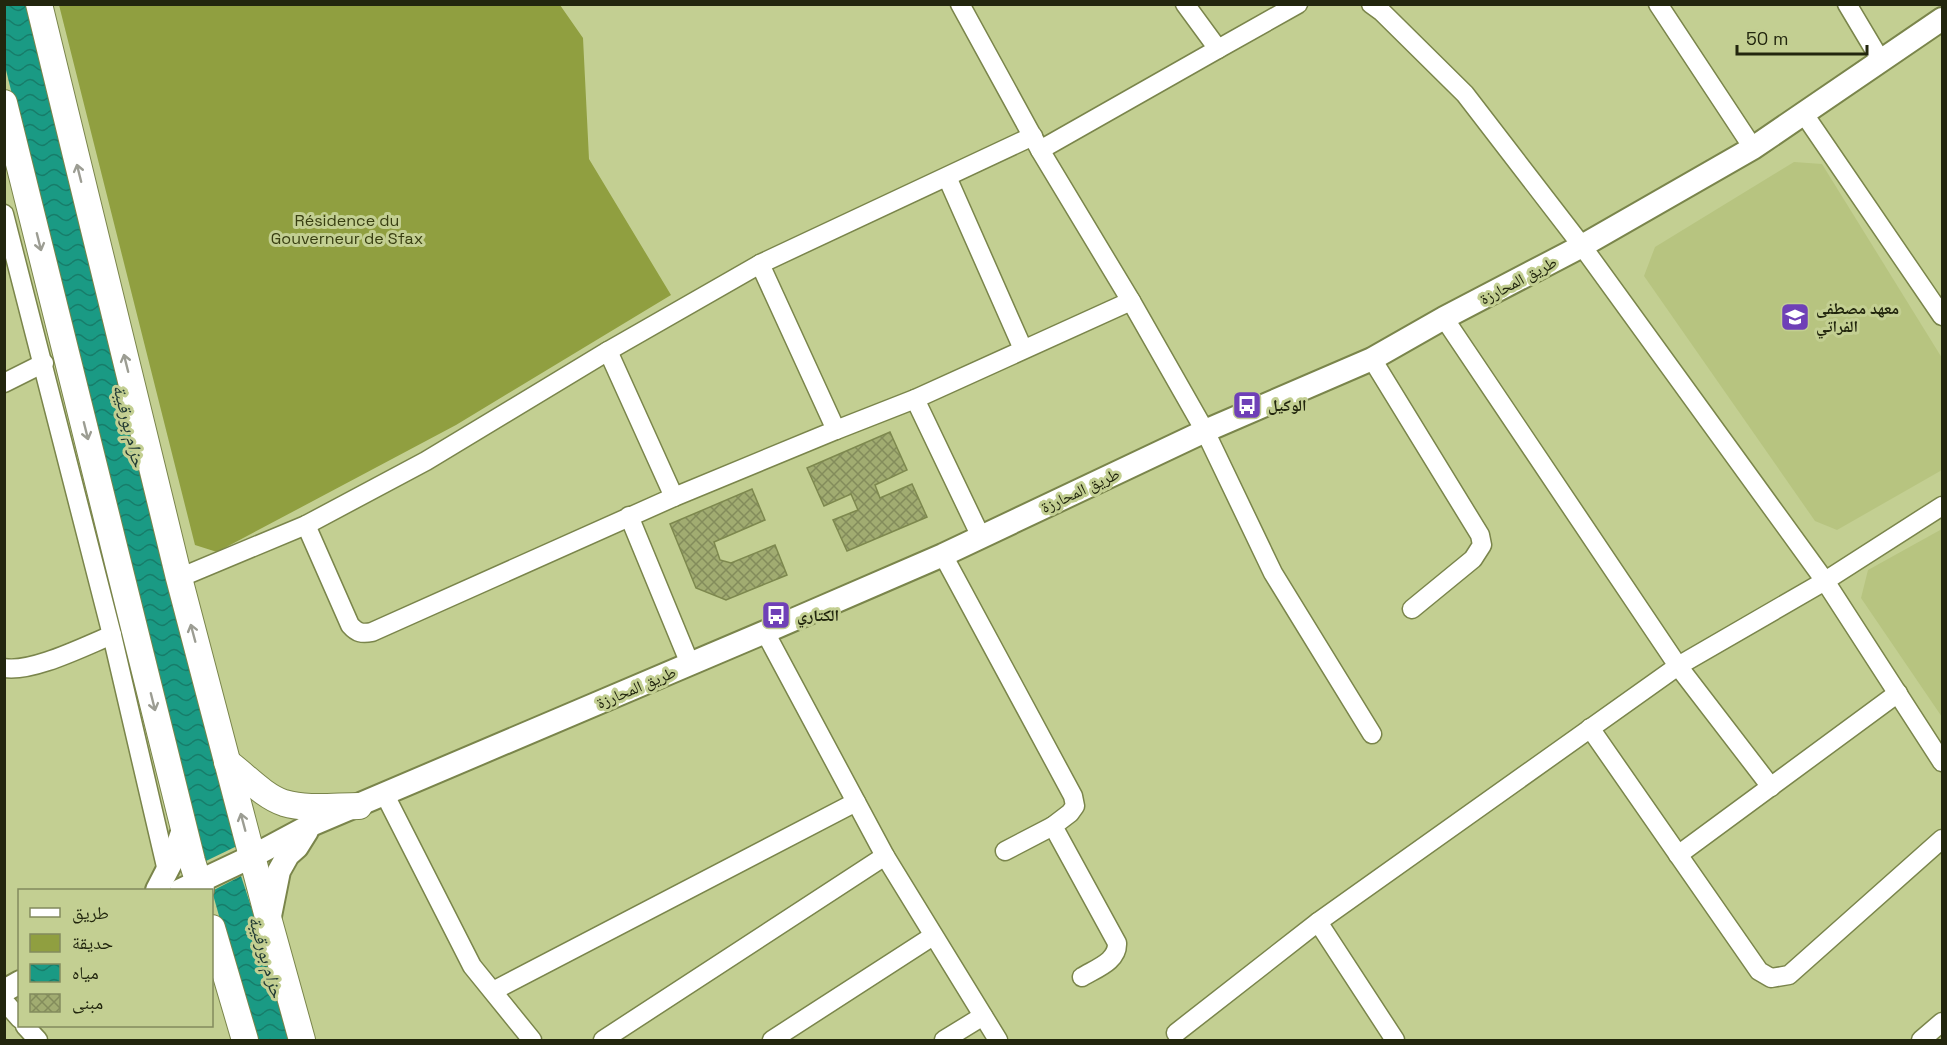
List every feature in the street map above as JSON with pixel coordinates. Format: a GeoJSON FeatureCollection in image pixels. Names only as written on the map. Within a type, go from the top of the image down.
{"type":"FeatureCollection","features":[{"type":"Feature","properties":{"kind":"highway"},"geometry":{"type":"LineString","coordinates":[[39,4],[179,578],[227,762],[248,859],[302,1041]]}},
{"type":"Feature","properties":{"kind":"highway"},"geometry":{"type":"LineString","coordinates":[[4,103],[184,827],[196,885]]}},
{"type":"Feature","properties":{"kind":"highway"},"geometry":{"type":"LineString","coordinates":[[227,762],[271,796],[285,803],[304,806],[359,806]]}},
{"type":"Feature","properties":{"kind":"highway"},"geometry":{"type":"LineString","coordinates":[[213,932],[245,1041]]}},
{"type":"Feature","properties":{"kind":"highway"},"geometry":{"type":"LineString","coordinates":[[213,964],[228,987]]}},
{"type":"Feature","properties":{"kind":"main road","name":"طريق المحارزة"},"geometry":{"type":"LineString","coordinates":[[196,885],[311,825],[943,555],[1205,431],[1372,359],[1444,318],[1582,246],[1753,148],[1942,19]]}},
{"type":"Feature","properties":{"kind":"main road"},"geometry":{"type":"LineString","coordinates":[[268,921],[276,881],[283,863],[311,825]]}},
{"type":"Feature","properties":{"kind":"main road"},"geometry":{"type":"LineString","coordinates":[[162,881],[184,827]]}},
{"type":"Feature","properties":{"kind":"main road"},"geometry":{"type":"LineString","coordinates":[[4,991],[18,983]]}},
{"type":"Feature","properties":{"kind":"street"},"geometry":{"type":"LineString","coordinates":[[960,4],[1036,143],[1131,301],[1205,431],[1273,573],[1372,734]]}},
{"type":"Feature","properties":{"kind":"street"},"geometry":{"type":"LineString","coordinates":[[1185,4],[1218,49]]}},
{"type":"Feature","properties":{"kind":"street"},"geometry":{"type":"LineString","coordinates":[[179,578],[306,525],[454,446],[608,351],[760,264],[946,177],[1036,143],[1218,49],[1298,4]]}},
{"type":"Feature","properties":{"kind":"street"},"geometry":{"type":"LineString","coordinates":[[1658,4],[1753,148]]}},
{"type":"Feature","properties":{"kind":"street"},"geometry":{"type":"LineString","coordinates":[[1846,4],[1881,61]]}},
{"type":"Feature","properties":{"kind":"street"},"geometry":{"type":"LineString","coordinates":[[1383,7],[1465,94],[1582,246],[1825,581],[1942,762]]}},
{"type":"Feature","properties":{"kind":"street"},"geometry":{"type":"LineString","coordinates":[[1804,114],[1942,316]]}},
{"type":"Feature","properties":{"kind":"street"},"geometry":{"type":"LineString","coordinates":[[946,177],[1023,349]]}},
{"type":"Feature","properties":{"kind":"street"},"geometry":{"type":"LineString","coordinates":[[4,214],[112,635],[162,881]]}},
{"type":"Feature","properties":{"kind":"street"},"geometry":{"type":"LineString","coordinates":[[760,264],[836,430]]}},
{"type":"Feature","properties":{"kind":"street"},"geometry":{"type":"LineString","coordinates":[[306,525],[350,625],[360,633],[372,632],[629,516],[915,399],[1131,301]]}},
{"type":"Feature","properties":{"kind":"street"},"geometry":{"type":"LineString","coordinates":[[1444,318],[1678,666],[1771,787]]}},
{"type":"Feature","properties":{"kind":"street"},"geometry":{"type":"LineString","coordinates":[[608,351],[674,497]]}},
{"type":"Feature","properties":{"kind":"street"},"geometry":{"type":"LineString","coordinates":[[1372,359],[1480,535],[1482,545],[1473,559],[1412,609]]}},
{"type":"Feature","properties":{"kind":"street"},"geometry":{"type":"LineString","coordinates":[[4,383],[44,363]]}},
{"type":"Feature","properties":{"kind":"street"},"geometry":{"type":"LineString","coordinates":[[915,399],[981,537]]}},
{"type":"Feature","properties":{"kind":"street"},"geometry":{"type":"LineString","coordinates":[[1174,1038],[1318,922],[1678,666],[1825,581],[1942,506]]}},
{"type":"Feature","properties":{"kind":"street"},"geometry":{"type":"LineString","coordinates":[[629,516],[690,664]]}},
{"type":"Feature","properties":{"kind":"street"},"geometry":{"type":"LineString","coordinates":[[943,555],[1073,796],[1075,806],[1070,813],[1053,826],[1005,851]]}},
{"type":"Feature","properties":{"kind":"street"},"geometry":{"type":"LineString","coordinates":[[765,632],[885,856],[998,1041]]}},
{"type":"Feature","properties":{"kind":"street"},"geometry":{"type":"LineString","coordinates":[[4,668],[33,666],[112,635]]}},
{"type":"Feature","properties":{"kind":"street"},"geometry":{"type":"LineString","coordinates":[[1678,855],[1898,693]]}},
{"type":"Feature","properties":{"kind":"street"},"geometry":{"type":"LineString","coordinates":[[1590,728],[1759,971],[1771,978],[1789,975],[1942,839]]}},
{"type":"Feature","properties":{"kind":"street"},"geometry":{"type":"LineString","coordinates":[[385,795],[472,966],[532,1041]]}},
{"type":"Feature","properties":{"kind":"street"},"geometry":{"type":"LineString","coordinates":[[494,991],[856,802]]}},
{"type":"Feature","properties":{"kind":"street"},"geometry":{"type":"LineString","coordinates":[[1053,826],[1117,943],[1117,952],[1113,958],[1082,977]]}},
{"type":"Feature","properties":{"kind":"street"},"geometry":{"type":"LineString","coordinates":[[603,1041],[885,856]]}},
{"type":"Feature","properties":{"kind":"street"},"geometry":{"type":"LineString","coordinates":[[1318,922],[1395,1041]]}},
{"type":"Feature","properties":{"kind":"street"},"geometry":{"type":"LineString","coordinates":[[772,1041],[933,936]]}},
{"type":"Feature","properties":{"kind":"street"},"geometry":{"type":"LineString","coordinates":[[4,1001],[18,1017]]}},
{"type":"Feature","properties":{"kind":"street"},"geometry":{"type":"LineString","coordinates":[[944,1041],[982,1016]]}},
{"type":"Feature","properties":{"kind":"street"},"geometry":{"type":"LineString","coordinates":[[1921,1041],[1942,1022]]}},
{"type":"Feature","properties":{"kind":"street"},"geometry":{"type":"LineString","coordinates":[[26,1027],[38,1041]]}},
{"type":"Feature","properties":{"kind":"shaded area","name":"معهد مصطفى الفراتي"},"geometry":{"type":"Polygon","coordinates":[[[1794,162],[1822,164],[1942,358],[1942,470],[1837,530],[1815,521],[1644,276],[1655,247],[1794,162]]]}},
{"type":"Feature","properties":{"kind":"shaded area"},"geometry":{"type":"Polygon","coordinates":[[[1942,529],[1942,717],[1861,598],[1868,570],[1942,529]]]}},
{"type":"Feature","properties":{"kind":"green space","name":"Résidence du Gouverneur de Sfax"},"geometry":{"type":"Polygon","coordinates":[[[59,5],[560,5],[583,38],[589,159],[671,295],[456,425],[217,552],[195,545],[59,5]]]}},
{"type":"Feature","properties":{"kind":"water","name":"حزام بورقيبة"},"geometry":{"type":"Polygon","coordinates":[[[4,5],[26,5],[47,81],[237,846],[206,861],[183,786],[5,66],[4,5]]]}},
{"type":"Feature","properties":{"kind":"water","name":"حزام بورقيبة"},"geometry":{"type":"Polygon","coordinates":[[[241,876],[293,1040],[254,1040],[213,890],[241,876]]]}},
{"type":"Feature","properties":{"kind":"building"},"geometry":{"type":"Polygon","coordinates":[[[890,432],[907,470],[875,485],[880,498],[912,484],[927,517],[847,551],[833,520],[858,510],[851,494],[824,506],[807,468],[890,432]]]}},
{"type":"Feature","properties":{"kind":"building"},"geometry":{"type":"Polygon","coordinates":[[[752,489],[765,520],[714,542],[720,560],[731,563],[775,545],[787,575],[726,600],[696,588],[670,524],[752,489]]]}},
{"type":"Feature","properties":{"kind":"place","name":"معهد مصطفى الفراتي"},"geometry":{"type":"Point","coordinates":[1795,317]}},
{"type":"Feature","properties":{"kind":"place","name":"الوكيل"},"geometry":{"type":"Point","coordinates":[1247,405]}},
{"type":"Feature","properties":{"kind":"place","name":"الكتاري"},"geometry":{"type":"Point","coordinates":[776,615]}}]}
